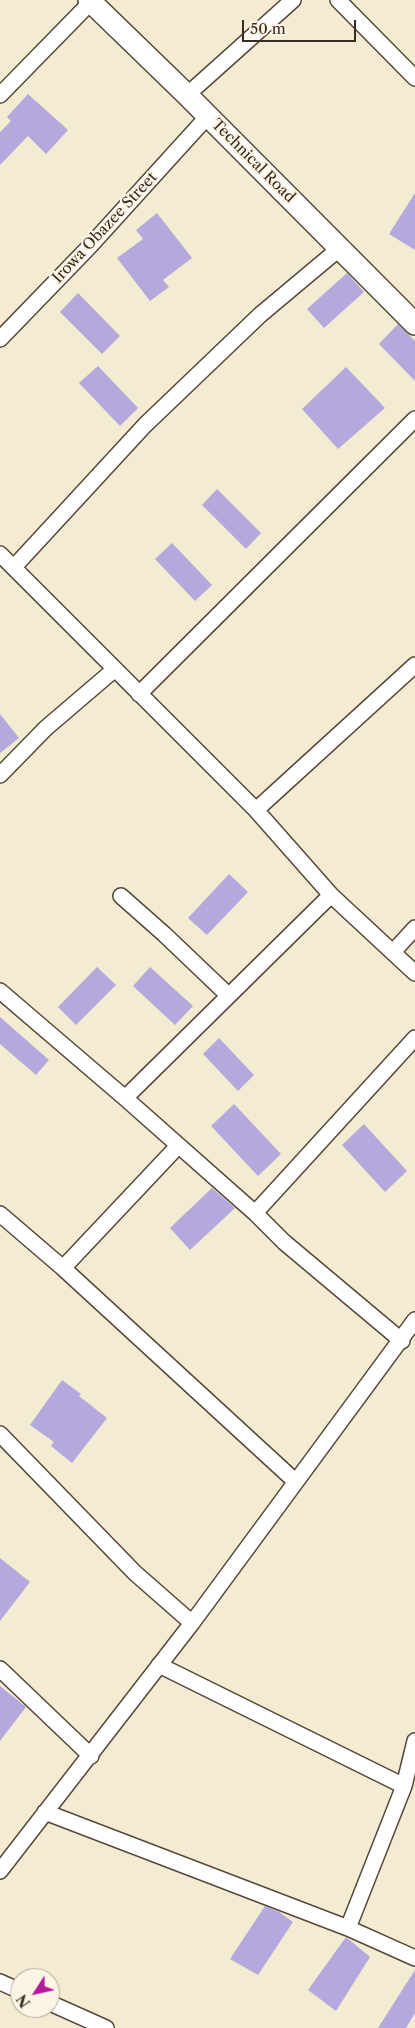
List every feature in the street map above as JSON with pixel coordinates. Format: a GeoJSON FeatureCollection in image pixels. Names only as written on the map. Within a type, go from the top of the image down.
{"type":"FeatureCollection","features":[{"type":"Feature","properties":{"kind":"street"},"geometry":{"type":"LineString","coordinates":[[187,95],[293,0]]}},
{"type":"Feature","properties":{"kind":"street"},"geometry":{"type":"LineString","coordinates":[[338,0],[415,78]]}},
{"type":"Feature","properties":{"kind":"street"},"geometry":{"type":"LineString","coordinates":[[0,95],[90,1]]}},
{"type":"Feature","properties":{"kind":"street","name":"Technical Road"},"geometry":{"type":"LineString","coordinates":[[90,1],[187,95],[415,324]]}},
{"type":"Feature","properties":{"kind":"street","name":"Irowa Obazee Street"},"geometry":{"type":"LineString","coordinates":[[0,339],[90,246],[208,116]]}},
{"type":"Feature","properties":{"kind":"street"},"geometry":{"type":"LineString","coordinates":[[14,567],[144,425],[260,315],[340,248]]}},
{"type":"Feature","properties":{"kind":"street"},"geometry":{"type":"LineString","coordinates":[[139,694],[415,419]]}},
{"type":"Feature","properties":{"kind":"street"},"geometry":{"type":"LineString","coordinates":[[0,554],[256,810],[331,895],[415,973]]}},
{"type":"Feature","properties":{"kind":"street"},"geometry":{"type":"LineString","coordinates":[[256,810],[415,665]]}},
{"type":"Feature","properties":{"kind":"street"},"geometry":{"type":"LineString","coordinates":[[0,775],[46,728],[114,669]]}},
{"type":"Feature","properties":{"kind":"street"},"geometry":{"type":"LineString","coordinates":[[125,1098],[331,895]]}},
{"type":"Feature","properties":{"kind":"street"},"geometry":{"type":"LineString","coordinates":[[121,896],[228,995]]}},
{"type":"Feature","properties":{"kind":"street"},"geometry":{"type":"LineString","coordinates":[[393,952],[415,928]]}},
{"type":"Feature","properties":{"kind":"street"},"geometry":{"type":"LineString","coordinates":[[0,991],[125,1098],[284,1242],[402,1340]]}},
{"type":"Feature","properties":{"kind":"street"},"geometry":{"type":"LineString","coordinates":[[254,1213],[415,1038]]}},
{"type":"Feature","properties":{"kind":"street"},"geometry":{"type":"LineString","coordinates":[[63,1268],[178,1146]]}},
{"type":"Feature","properties":{"kind":"street"},"geometry":{"type":"LineString","coordinates":[[0,1214],[63,1268],[296,1482]]}},
{"type":"Feature","properties":{"kind":"street"},"geometry":{"type":"LineString","coordinates":[[0,1871],[91,1756],[192,1623],[415,1320]]}},
{"type":"Feature","properties":{"kind":"street"},"geometry":{"type":"LineString","coordinates":[[0,1434],[135,1573],[192,1623]]}},
{"type":"Feature","properties":{"kind":"street"},"geometry":{"type":"LineString","coordinates":[[159,1664],[404,1786]]}},
{"type":"Feature","properties":{"kind":"street"},"geometry":{"type":"LineString","coordinates":[[0,1670],[91,1756]]}},
{"type":"Feature","properties":{"kind":"street"},"geometry":{"type":"LineString","coordinates":[[348,1928],[404,1786],[415,1741]]}},
{"type":"Feature","properties":{"kind":"street"},"geometry":{"type":"LineString","coordinates":[[45,1812],[348,1928],[415,1958]]}},
{"type":"Feature","properties":{"kind":"street"},"geometry":{"type":"LineString","coordinates":[[60,2007],[106,2028]]}},
{"type":"Feature","properties":{"kind":"building"},"geometry":{"type":"Polygon","coordinates":[[[28,94],[68,130],[46,154],[28,136],[0,165],[0,132],[11,121],[7,117],[28,94]]]}},
{"type":"Feature","properties":{"kind":"building"},"geometry":{"type":"Polygon","coordinates":[[[415,193],[415,250],[389,234],[415,193]]]}},
{"type":"Feature","properties":{"kind":"building"},"geometry":{"type":"Polygon","coordinates":[[[157,213],[192,258],[163,280],[169,287],[150,301],[117,258],[143,239],[136,230],[157,213]]]}},
{"type":"Feature","properties":{"kind":"building"},"geometry":{"type":"Polygon","coordinates":[[[347,273],[364,292],[324,328],[307,309],[347,273]]]}},
{"type":"Feature","properties":{"kind":"building"},"geometry":{"type":"Polygon","coordinates":[[[78,293],[120,336],[102,354],[60,312],[78,293]]]}},
{"type":"Feature","properties":{"kind":"building"},"geometry":{"type":"Polygon","coordinates":[[[398,324],[415,341],[415,381],[379,344],[398,324]]]}},
{"type":"Feature","properties":{"kind":"building"},"geometry":{"type":"Polygon","coordinates":[[[98,366],[138,408],[120,426],[79,383],[98,366]]]}},
{"type":"Feature","properties":{"kind":"building"},"geometry":{"type":"Polygon","coordinates":[[[346,367],[385,408],[338,449],[302,409],[346,367]]]}},
{"type":"Feature","properties":{"kind":"building"},"geometry":{"type":"Polygon","coordinates":[[[217,489],[261,533],[246,549],[202,505],[217,489]]]}},
{"type":"Feature","properties":{"kind":"building"},"geometry":{"type":"Polygon","coordinates":[[[172,543],[212,585],[195,601],[155,559],[172,543]]]}},
{"type":"Feature","properties":{"kind":"building"},"geometry":{"type":"Polygon","coordinates":[[[0,714],[19,738],[0,753],[0,714]]]}},
{"type":"Feature","properties":{"kind":"building"},"geometry":{"type":"Polygon","coordinates":[[[229,874],[248,892],[207,935],[188,918],[229,874]]]}},
{"type":"Feature","properties":{"kind":"building"},"geometry":{"type":"Polygon","coordinates":[[[97,967],[116,985],[76,1025],[58,1007],[97,967]]]}},
{"type":"Feature","properties":{"kind":"building"},"geometry":{"type":"Polygon","coordinates":[[[150,967],[193,1006],[175,1025],[133,986],[150,967]]]}},
{"type":"Feature","properties":{"kind":"building"},"geometry":{"type":"Polygon","coordinates":[[[0,1017],[49,1060],[36,1075],[0,1044],[0,1017]]]}},
{"type":"Feature","properties":{"kind":"building"},"geometry":{"type":"Polygon","coordinates":[[[219,1038],[254,1075],[238,1091],[203,1054],[219,1038]]]}},
{"type":"Feature","properties":{"kind":"building"},"geometry":{"type":"Polygon","coordinates":[[[234,1104],[281,1154],[258,1176],[211,1126],[234,1104]]]}},
{"type":"Feature","properties":{"kind":"building"},"geometry":{"type":"Polygon","coordinates":[[[364,1124],[407,1171],[385,1192],[342,1145],[364,1124]]]}},
{"type":"Feature","properties":{"kind":"building"},"geometry":{"type":"Polygon","coordinates":[[[212,1188],[235,1208],[190,1250],[170,1228],[212,1188]]]}},
{"type":"Feature","properties":{"kind":"building"},"geometry":{"type":"Polygon","coordinates":[[[62,1380],[81,1394],[79,1396],[107,1418],[72,1463],[51,1446],[54,1442],[30,1425],[62,1380]]]}},
{"type":"Feature","properties":{"kind":"building"},"geometry":{"type":"Polygon","coordinates":[[[0,1558],[30,1582],[0,1621],[0,1558]]]}},
{"type":"Feature","properties":{"kind":"building"},"geometry":{"type":"Polygon","coordinates":[[[0,1686],[26,1707],[0,1741],[0,1686]]]}},
{"type":"Feature","properties":{"kind":"building"},"geometry":{"type":"Polygon","coordinates":[[[265,1906],[279,1912],[293,1922],[258,1975],[230,1959],[265,1906]]]}},
{"type":"Feature","properties":{"kind":"building"},"geometry":{"type":"Polygon","coordinates":[[[346,1937],[370,1957],[336,2011],[308,1990],[346,1937]]]}},
{"type":"Feature","properties":{"kind":"building"},"geometry":{"type":"Polygon","coordinates":[[[415,1970],[415,2013],[406,2028],[378,2028],[415,1970]]]}}]}
